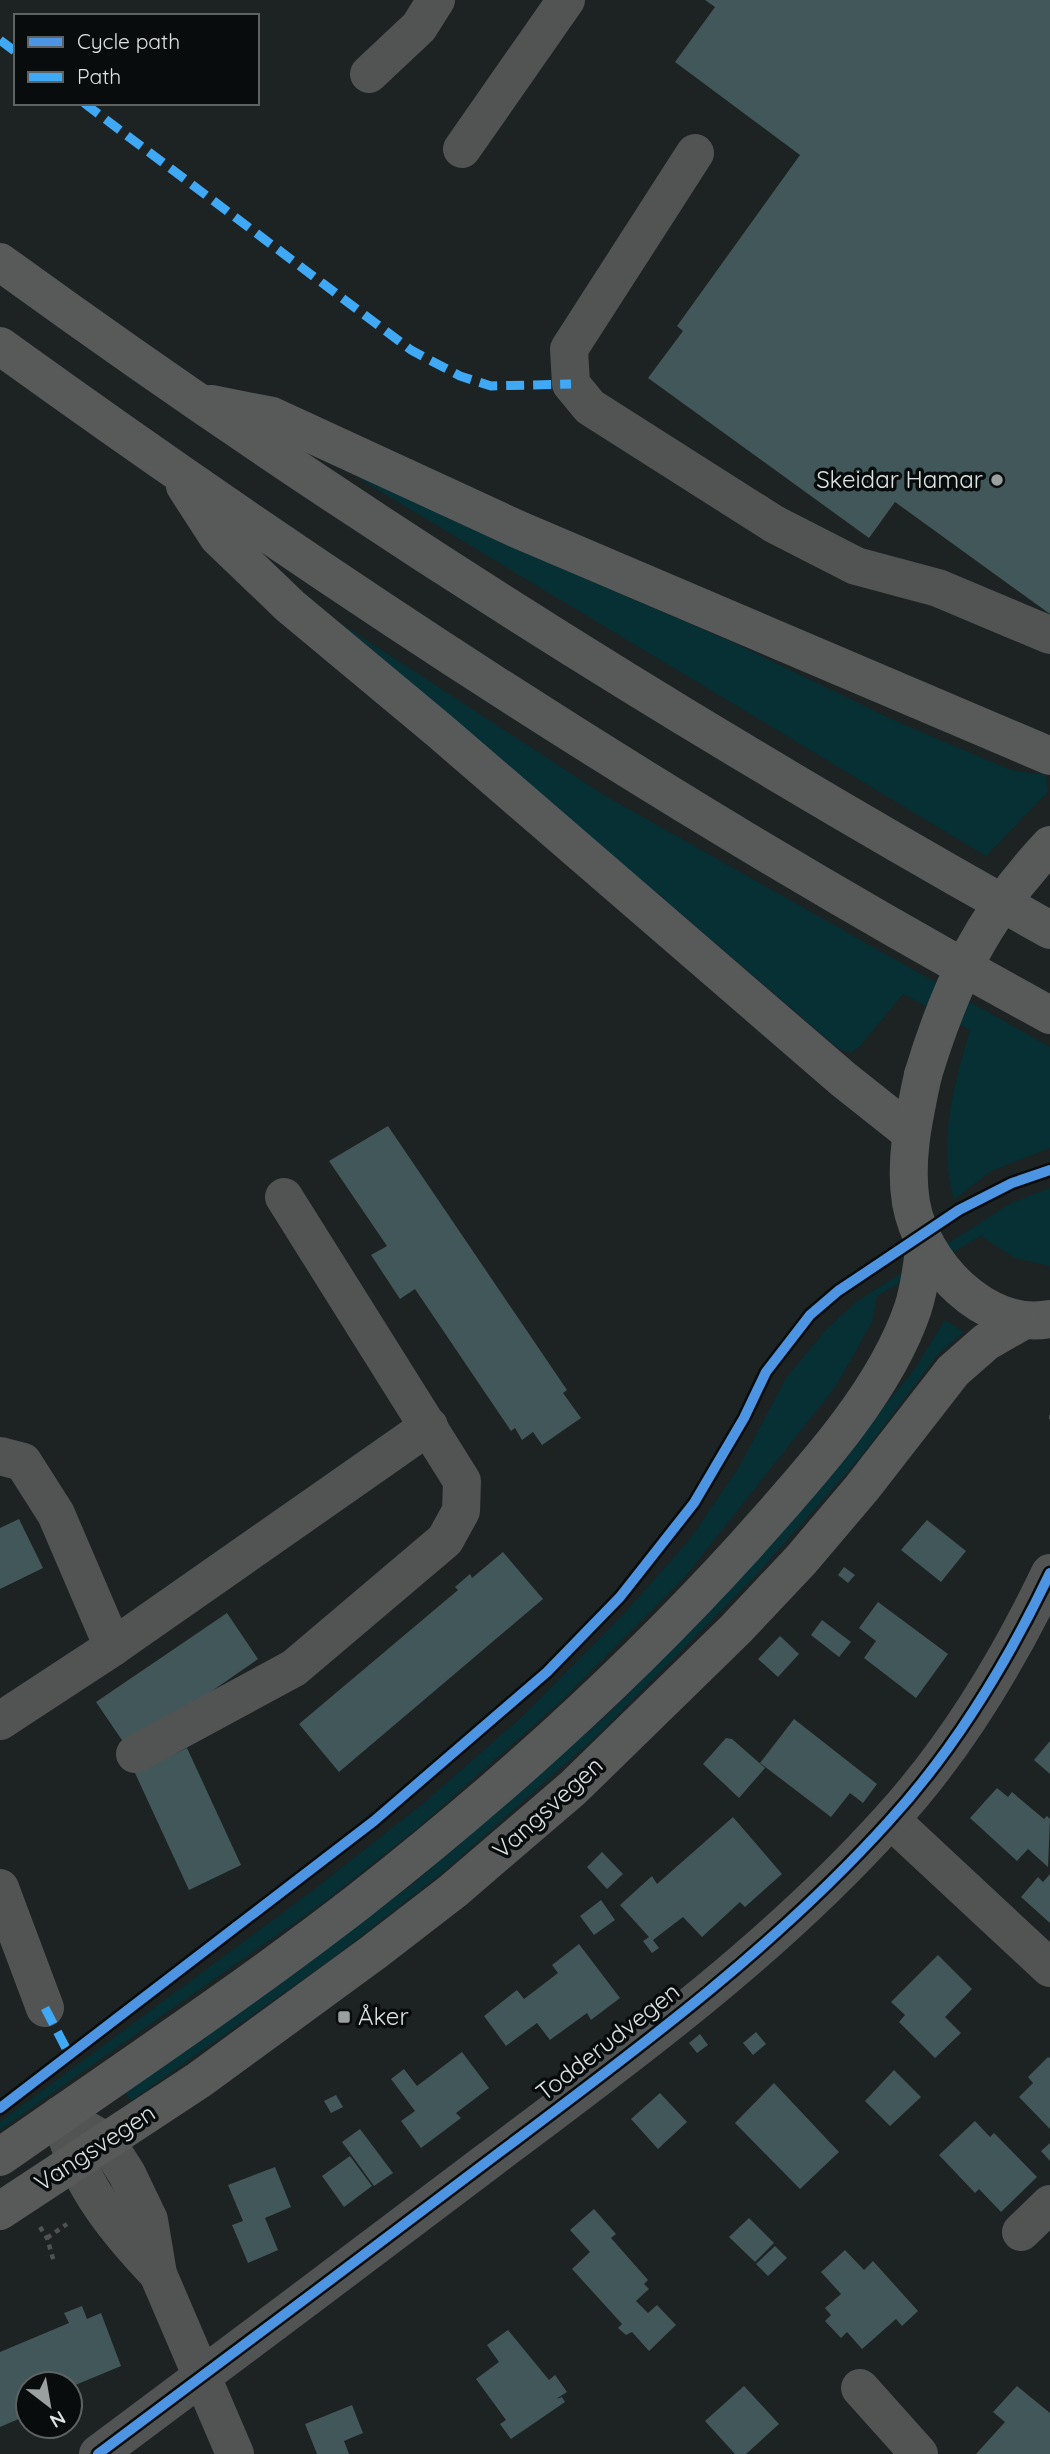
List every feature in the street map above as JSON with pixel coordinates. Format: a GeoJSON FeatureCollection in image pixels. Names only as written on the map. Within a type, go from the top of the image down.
{"type":"FeatureCollection","features":[{"type":"Feature","properties":{"kind":"highway"},"geometry":{"type":"LineString","coordinates":[[0,262],[195,401],[442,566],[584,656],[868,827],[1050,930]]}},
{"type":"Feature","properties":{"kind":"highway"},"geometry":{"type":"LineString","coordinates":[[0,346],[176,473],[387,617],[725,829],[1050,1015]]}},
{"type":"Feature","properties":{"kind":"highway"},"geometry":{"type":"LineString","coordinates":[[195,401],[271,416],[517,528],[1050,756]]}},
{"type":"Feature","properties":{"kind":"highway"},"geometry":{"type":"LineString","coordinates":[[176,473],[218,537],[290,606],[450,740],[843,1079],[911,1133]]}},
{"type":"Feature","properties":{"kind":"highway"},"geometry":{"type":"LineString","coordinates":[[1035,1320],[971,1298],[948,1275],[925,1243],[911,1203],[911,1133],[923,1075],[948,998],[965,961],[1018,881],[1050,845]]}},
{"type":"Feature","properties":{"kind":"highway","name":"Vangsvegen"},"geometry":{"type":"LineString","coordinates":[[0,2157],[226,1999],[366,1895],[523,1765],[660,1635],[769,1519],[865,1399],[902,1338],[914,1306],[925,1243]]}},
{"type":"Feature","properties":{"kind":"highway","name":"Vangsvegen"},"geometry":{"type":"LineString","coordinates":[[0,2211],[199,2080],[374,1952],[453,1891],[573,1788],[708,1657],[801,1560],[862,1488],[953,1371],[986,1342],[1035,1320]]}},
{"type":"Feature","properties":{"kind":"street"},"geometry":{"type":"LineString","coordinates":[[369,74],[419,27],[436,0]]}},
{"type":"Feature","properties":{"kind":"street"},"geometry":{"type":"LineString","coordinates":[[462,149],[566,0]]}},
{"type":"Feature","properties":{"kind":"street"},"geometry":{"type":"LineString","coordinates":[[695,153],[569,349],[571,384],[590,407],[618,427],[774,524],[856,566],[938,589],[1050,635]]}},
{"type":"Feature","properties":{"kind":"street"},"geometry":{"type":"LineString","coordinates":[[135,1754],[294,1668],[445,1541],[461,1511],[462,1481],[284,1197]]}},
{"type":"Feature","properties":{"kind":"street"},"geometry":{"type":"LineString","coordinates":[[0,1721],[113,1647],[429,1426]]}},
{"type":"Feature","properties":{"kind":"street"},"geometry":{"type":"LineString","coordinates":[[0,1456],[23,1462],[57,1514],[113,1647]]}},
{"type":"Feature","properties":{"kind":"street","name":"Todderudvegen"},"geometry":{"type":"LineString","coordinates":[[98,2454],[600,2077],[735,1970],[798,1916],[891,1820],[930,1770],[1007,1656],[1050,1573]]}},
{"type":"Feature","properties":{"kind":"street"},"geometry":{"type":"LineString","coordinates":[[891,1820],[1050,1968]]}},
{"type":"Feature","properties":{"kind":"street"},"geometry":{"type":"LineString","coordinates":[[0,1888],[45,2008]]}},
{"type":"Feature","properties":{"kind":"street"},"geometry":{"type":"LineString","coordinates":[[60,2115],[106,2141],[127,2174],[149,2220],[158,2274],[235,2454]]}},
{"type":"Feature","properties":{"kind":"street"},"geometry":{"type":"LineString","coordinates":[[60,2115],[74,2161],[121,2235],[158,2274]]}},
{"type":"Feature","properties":{"kind":"street"},"geometry":{"type":"LineString","coordinates":[[1021,2232],[1050,2204]]}},
{"type":"Feature","properties":{"kind":"street"},"geometry":{"type":"LineString","coordinates":[[860,2388],[919,2454]]}},
{"type":"Feature","properties":{"kind":"path"},"geometry":{"type":"LineString","coordinates":[[1047,1404],[1050,1419]]}},
{"type":"Feature","properties":{"kind":"path"},"geometry":{"type":"LineString","coordinates":[[54,2262],[47,2238],[66,2224]]}},
{"type":"Feature","properties":{"kind":"shaded area"},"geometry":{"type":"Polygon","coordinates":[[[364,475],[545,561],[732,642],[900,723],[1011,770],[1046,775],[1048,792],[986,856],[360,479],[364,475]]]}},
{"type":"Feature","properties":{"kind":"shaded area"},"geometry":{"type":"Polygon","coordinates":[[[342,624],[604,795],[1050,1047],[1050,1148],[991,1171],[954,1200],[949,1179],[947,1136],[953,1093],[970,1030],[903,994],[860,1046],[851,1053],[839,1049],[342,624]]]}},
{"type":"Feature","properties":{"kind":"shaded area"},"geometry":{"type":"Polygon","coordinates":[[[1050,1188],[1050,1266],[1015,1258],[981,1236],[877,1296],[872,1322],[836,1386],[684,1578],[560,1702],[420,1826],[324,1902],[0,2130],[0,2122],[312,1891],[425,1802],[525,1714],[621,1617],[690,1539],[739,1467],[786,1378],[826,1330],[856,1302],[1011,1203],[1050,1188]]]}},
{"type":"Feature","properties":{"kind":"shaded area"},"geometry":{"type":"Polygon","coordinates":[[[945,1320],[964,1332],[938,1354],[858,1460],[759,1572],[601,1732],[448,1868],[330,1960],[131,2101],[125,2092],[413,1884],[607,1715],[766,1549],[914,1370],[945,1320]]]}},
{"type":"Feature","properties":{"kind":"building"},"geometry":{"type":"Polygon","coordinates":[[[705,0],[1050,0],[1050,614],[895,502],[869,538],[648,378],[683,331],[677,326],[800,155],[675,62],[715,7],[705,0]]]}},
{"type":"Feature","properties":{"kind":"building"},"geometry":{"type":"Polygon","coordinates":[[[388,1126],[567,1390],[563,1393],[581,1418],[542,1445],[533,1432],[522,1440],[515,1428],[511,1431],[415,1289],[400,1299],[371,1255],[387,1246],[329,1161],[388,1126]]]}},
{"type":"Feature","properties":{"kind":"building"},"geometry":{"type":"Polygon","coordinates":[[[19,1519],[43,1568],[0,1589],[0,1528],[19,1519]]]}},
{"type":"Feature","properties":{"kind":"building"},"geometry":{"type":"Polygon","coordinates":[[[927,1520],[966,1551],[941,1582],[901,1550],[927,1520]]]}},
{"type":"Feature","properties":{"kind":"building"},"geometry":{"type":"Polygon","coordinates":[[[503,1552],[543,1599],[339,1772],[299,1724],[458,1590],[455,1587],[470,1574],[472,1578],[503,1552]]]}},
{"type":"Feature","properties":{"kind":"building"},"geometry":{"type":"Polygon","coordinates":[[[844,1567],[855,1575],[848,1583],[838,1575],[844,1567]]]}},
{"type":"Feature","properties":{"kind":"building"},"geometry":{"type":"Polygon","coordinates":[[[878,1602],[948,1654],[916,1698],[864,1658],[876,1641],[859,1628],[878,1602]]]}},
{"type":"Feature","properties":{"kind":"building"},"geometry":{"type":"Polygon","coordinates":[[[227,1613],[258,1659],[128,1749],[96,1702],[227,1613]]]}},
{"type":"Feature","properties":{"kind":"building"},"geometry":{"type":"Polygon","coordinates":[[[822,1620],[851,1642],[839,1657],[811,1635],[822,1620]]]}},
{"type":"Feature","properties":{"kind":"building"},"geometry":{"type":"Polygon","coordinates":[[[780,1636],[799,1654],[778,1677],[758,1659],[780,1636]]]}},
{"type":"Feature","properties":{"kind":"building"},"geometry":{"type":"Polygon","coordinates":[[[794,1719],[877,1784],[863,1803],[850,1793],[831,1817],[760,1763],[794,1719]]]}},
{"type":"Feature","properties":{"kind":"building"},"geometry":{"type":"Polygon","coordinates":[[[726,1738],[732,1739],[765,1768],[739,1798],[703,1764],[726,1738]]]}},
{"type":"Feature","properties":{"kind":"building"},"geometry":{"type":"Polygon","coordinates":[[[1050,1741],[1050,1774],[1034,1760],[1050,1741]]]}},
{"type":"Feature","properties":{"kind":"building"},"geometry":{"type":"Polygon","coordinates":[[[187,1748],[241,1865],[189,1890],[135,1773],[187,1748]]]}},
{"type":"Feature","properties":{"kind":"building"},"geometry":{"type":"Polygon","coordinates":[[[997,1788],[1008,1797],[1012,1792],[1044,1819],[1047,1816],[1050,1819],[1048,1867],[1028,1849],[1017,1861],[970,1818],[997,1788]]]}},
{"type":"Feature","properties":{"kind":"building"},"geometry":{"type":"Polygon","coordinates":[[[733,1817],[782,1874],[745,1907],[740,1902],[702,1937],[683,1917],[653,1940],[659,1948],[652,1953],[643,1941],[649,1937],[620,1905],[652,1876],[657,1884],[733,1817]]]}},
{"type":"Feature","properties":{"kind":"building"},"geometry":{"type":"Polygon","coordinates":[[[602,1852],[623,1874],[607,1889],[587,1867],[602,1852]]]}},
{"type":"Feature","properties":{"kind":"building"},"geometry":{"type":"Polygon","coordinates":[[[1050,1874],[1050,1923],[1021,1897],[1038,1877],[1043,1882],[1050,1874]]]}},
{"type":"Feature","properties":{"kind":"building"},"geometry":{"type":"Polygon","coordinates":[[[601,1900],[615,1920],[594,1935],[580,1916],[601,1900]]]}},
{"type":"Feature","properties":{"kind":"building"},"geometry":{"type":"Polygon","coordinates":[[[579,1944],[620,1998],[591,2020],[587,2013],[550,2040],[537,2023],[506,2046],[484,2016],[517,1990],[524,1999],[558,1973],[552,1965],[579,1944]]]}},
{"type":"Feature","properties":{"kind":"building"},"geometry":{"type":"Polygon","coordinates":[[[938,1955],[972,1989],[945,2017],[961,2033],[935,2058],[899,2022],[905,2015],[891,2002],[938,1955]]]}},
{"type":"Feature","properties":{"kind":"building"},"geometry":{"type":"Polygon","coordinates":[[[756,2032],[766,2044],[753,2055],[743,2043],[756,2032]]]}},
{"type":"Feature","properties":{"kind":"building"},"geometry":{"type":"Polygon","coordinates":[[[700,2034],[708,2045],[697,2053],[689,2043],[700,2034]]]}},
{"type":"Feature","properties":{"kind":"building"},"geometry":{"type":"Polygon","coordinates":[[[462,2052],[489,2088],[456,2113],[461,2118],[421,2148],[401,2121],[415,2111],[391,2079],[404,2069],[417,2086],[462,2052]]]}},
{"type":"Feature","properties":{"kind":"building"},"geometry":{"type":"Polygon","coordinates":[[[1048,2057],[1050,2129],[1019,2097],[1033,2083],[1028,2077],[1048,2057]]]}},
{"type":"Feature","properties":{"kind":"building"},"geometry":{"type":"Polygon","coordinates":[[[894,2070],[921,2097],[890,2126],[865,2101],[894,2070]]]}},
{"type":"Feature","properties":{"kind":"building"},"geometry":{"type":"Polygon","coordinates":[[[774,2083],[839,2152],[800,2189],[735,2123],[774,2083]]]}},
{"type":"Feature","properties":{"kind":"building"},"geometry":{"type":"Polygon","coordinates":[[[660,2093],[687,2122],[658,2149],[631,2119],[660,2093]]]}},
{"type":"Feature","properties":{"kind":"building"},"geometry":{"type":"Polygon","coordinates":[[[336,2095],[343,2107],[331,2113],[324,2101],[336,2095]]]}},
{"type":"Feature","properties":{"kind":"building"},"geometry":{"type":"Polygon","coordinates":[[[975,2121],[990,2137],[994,2133],[1037,2177],[1001,2212],[979,2189],[975,2193],[939,2155],[975,2121]]]}},
{"type":"Feature","properties":{"kind":"building"},"geometry":{"type":"Polygon","coordinates":[[[360,2129],[393,2173],[374,2186],[342,2142],[360,2129]]]}},
{"type":"Feature","properties":{"kind":"building"},"geometry":{"type":"Polygon","coordinates":[[[1050,2143],[1050,2161],[1041,2151],[1050,2143]]]}},
{"type":"Feature","properties":{"kind":"building"},"geometry":{"type":"Polygon","coordinates":[[[350,2156],[372,2186],[344,2207],[322,2176],[350,2156]]]}},
{"type":"Feature","properties":{"kind":"building"},"geometry":{"type":"Polygon","coordinates":[[[275,2167],[291,2207],[265,2218],[278,2250],[248,2263],[232,2225],[243,2221],[228,2185],[275,2167]]]}},
{"type":"Feature","properties":{"kind":"building"},"geometry":{"type":"Polygon","coordinates":[[[594,2209],[616,2234],[611,2238],[648,2280],[644,2284],[649,2289],[636,2301],[648,2313],[657,2305],[676,2325],[649,2351],[632,2332],[626,2335],[618,2328],[622,2324],[572,2269],[590,2252],[570,2230],[594,2209]]]}},
{"type":"Feature","properties":{"kind":"building"},"geometry":{"type":"Polygon","coordinates":[[[749,2218],[774,2243],[755,2262],[729,2237],[749,2218]]]}},
{"type":"Feature","properties":{"kind":"building"},"geometry":{"type":"Polygon","coordinates":[[[775,2246],[787,2258],[768,2276],[756,2264],[775,2246]]]}},
{"type":"Feature","properties":{"kind":"building"},"geometry":{"type":"Polygon","coordinates":[[[845,2250],[864,2270],[873,2261],[918,2311],[902,2326],[896,2319],[862,2349],[847,2332],[841,2338],[825,2321],[831,2315],[825,2308],[841,2294],[821,2272],[845,2250]]]}},
{"type":"Feature","properties":{"kind":"building"},"geometry":{"type":"Polygon","coordinates":[[[82,2306],[87,2319],[101,2313],[121,2366],[84,2381],[84,2370],[14,2370],[14,2421],[0,2427],[0,2352],[69,2323],[64,2313],[82,2306]]]}},
{"type":"Feature","properties":{"kind":"building"},"geometry":{"type":"Polygon","coordinates":[[[508,2330],[549,2380],[555,2375],[567,2392],[556,2399],[562,2397],[565,2402],[511,2439],[500,2424],[506,2420],[476,2379],[499,2362],[487,2345],[508,2330]]]}},
{"type":"Feature","properties":{"kind":"building"},"geometry":{"type":"Polygon","coordinates":[[[744,2386],[779,2424],[746,2454],[735,2454],[705,2421],[744,2386]]]}},
{"type":"Feature","properties":{"kind":"building"},"geometry":{"type":"Polygon","coordinates":[[[1017,2386],[1050,2413],[1050,2454],[976,2454],[1005,2422],[993,2412],[1017,2386]]]}},
{"type":"Feature","properties":{"kind":"building"},"geometry":{"type":"Polygon","coordinates":[[[352,2405],[363,2433],[344,2441],[349,2454],[317,2454],[305,2424],[352,2405]]]}},
{"type":"Feature","properties":{"kind":"marked path"},"geometry":{"type":"LineString","coordinates":[[0,40],[14,50]]}},
{"type":"Feature","properties":{"kind":"marked path"},"geometry":{"type":"LineString","coordinates":[[87,105],[411,350],[460,376],[491,386],[571,384]]}},
{"type":"Feature","properties":{"kind":"marked path"},"geometry":{"type":"LineString","coordinates":[[45,2008],[70,2056]]}},
{"type":"Feature","properties":{"kind":"cycle path"},"geometry":{"type":"LineString","coordinates":[[0,2108],[374,1821],[547,1672],[620,1597],[694,1503],[744,1418],[766,1372],[810,1315],[838,1291],[959,1210],[1012,1183],[1050,1170]]}},
{"type":"Feature","properties":{"kind":"cycle path"},"geometry":{"type":"LineString","coordinates":[[98,2454],[645,2042],[796,1915],[889,1821],[936,1764],[998,1671],[1050,1573]]}},
{"type":"Feature","properties":{"kind":"place","name":"Skeidar Hamar"},"geometry":{"type":"Point","coordinates":[997,480]}},
{"type":"Feature","properties":{"kind":"place","name":"Åker"},"geometry":{"type":"Point","coordinates":[344,2017]}}]}
